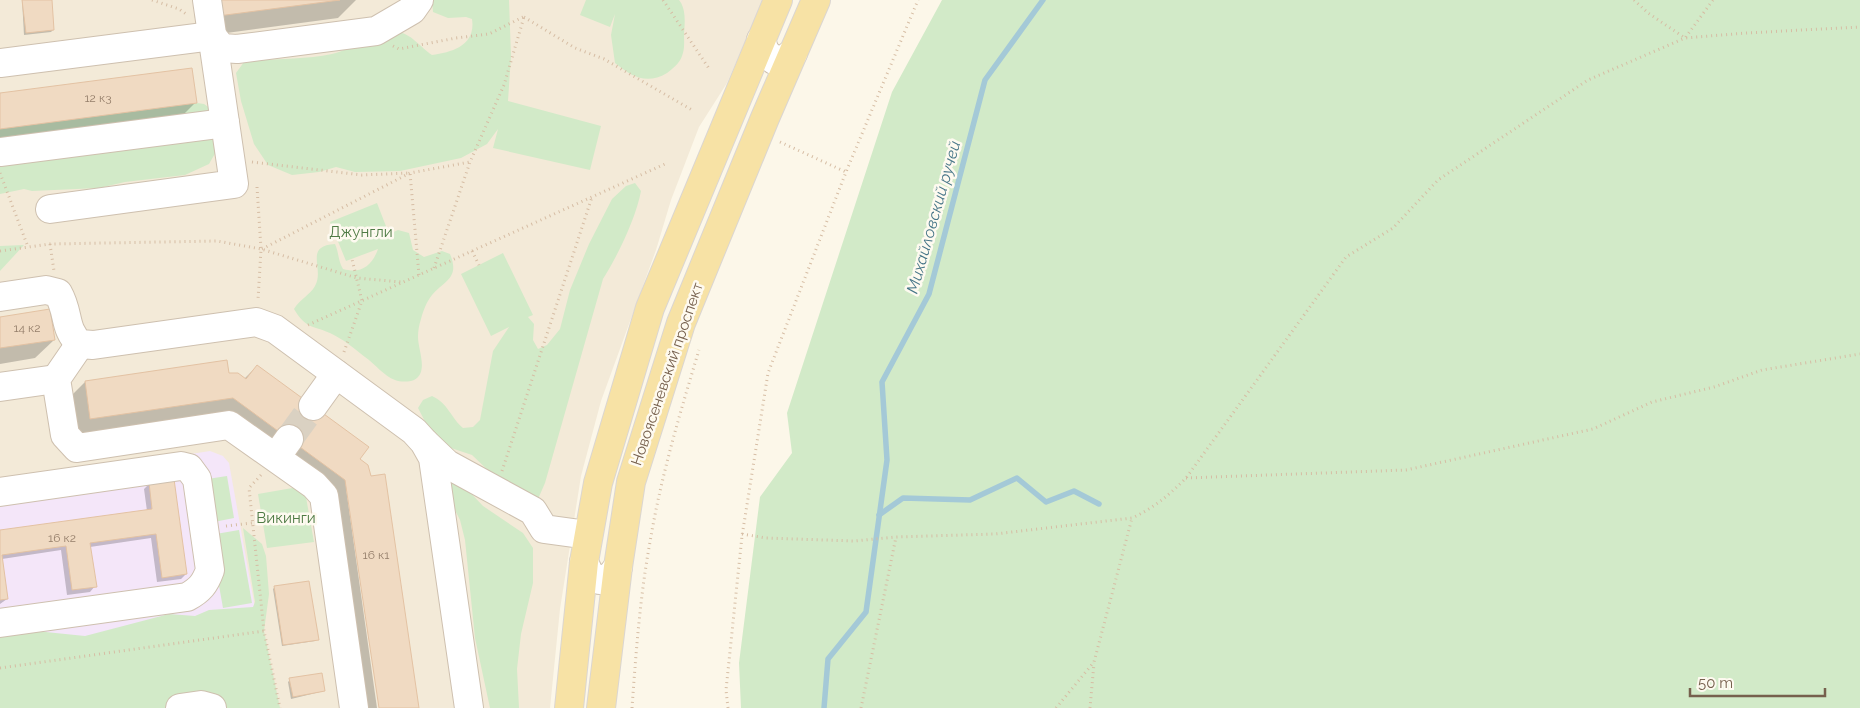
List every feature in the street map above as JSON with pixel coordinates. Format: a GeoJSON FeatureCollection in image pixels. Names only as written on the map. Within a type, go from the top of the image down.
{"type":"FeatureCollection","features":[{"type":"Feature","properties":{"kind":"main road","name":"Новоясеневский проспект"},"geometry":{"type":"LineString","coordinates":[[569,708],[584,562],[598,483],[650,308],[778,0]]}},
{"type":"Feature","properties":{"kind":"main road","name":"Новоясеневский проспект"},"geometry":{"type":"LineString","coordinates":[[601,708],[613,604],[631,482],[681,323],[816,0]]}},
{"type":"Feature","properties":{"kind":"street"},"geometry":{"type":"LineString","coordinates":[[50,209],[245,182],[224,123],[207,0]]}},
{"type":"Feature","properties":{"kind":"street"},"geometry":{"type":"LineString","coordinates":[[212,36],[222,48],[237,49],[376,31],[412,10],[420,0]]}},
{"type":"Feature","properties":{"kind":"street"},"geometry":{"type":"LineString","coordinates":[[0,63],[212,36]]}},
{"type":"Feature","properties":{"kind":"street"},"geometry":{"type":"LineString","coordinates":[[761,40],[764,52],[774,60],[783,60],[794,53]]}},
{"type":"Feature","properties":{"kind":"street"},"geometry":{"type":"LineString","coordinates":[[0,152],[224,123]]}},
{"type":"Feature","properties":{"kind":"street"},"geometry":{"type":"LineString","coordinates":[[0,297],[46,290],[58,293],[66,306],[70,334],[80,344],[94,345],[256,322],[275,329],[414,431],[447,464],[533,510],[544,529],[588,535]]}},
{"type":"Feature","properties":{"kind":"street"},"geometry":{"type":"LineString","coordinates":[[80,344],[56,378],[65,435],[77,448],[114,444],[229,425],[283,448],[324,496],[354,708]]}},
{"type":"Feature","properties":{"kind":"street"},"geometry":{"type":"LineString","coordinates":[[313,406],[336,374]]}},
{"type":"Feature","properties":{"kind":"street"},"geometry":{"type":"LineString","coordinates":[[0,387],[56,378]]}},
{"type":"Feature","properties":{"kind":"street"},"geometry":{"type":"LineString","coordinates":[[424,442],[433,458],[469,708]]}},
{"type":"Feature","properties":{"kind":"street"},"geometry":{"type":"LineString","coordinates":[[114,444],[118,475]]}},
{"type":"Feature","properties":{"kind":"street"},"geometry":{"type":"LineString","coordinates":[[0,492],[181,466],[194,473],[210,570],[205,583],[197,591],[187,596],[0,623]]}},
{"type":"Feature","properties":{"kind":"street"},"geometry":{"type":"LineString","coordinates":[[584,562],[590,575],[600,580],[610,577],[618,567]]}},
{"type":"Feature","properties":{"kind":"street"},"geometry":{"type":"LineString","coordinates":[[580,600],[588,590],[598,587],[608,592],[613,604]]}},
{"type":"Feature","properties":{"kind":"street"},"geometry":{"type":"LineString","coordinates":[[180,708],[201,705],[212,708]]}},
{"type":"Feature","properties":{"kind":"path"},"geometry":{"type":"LineString","coordinates":[[663,0],[710,70]]}},
{"type":"Feature","properties":{"kind":"path"},"geometry":{"type":"LineString","coordinates":[[728,708],[726,690],[742,534],[768,374],[846,172],[918,0]]}},
{"type":"Feature","properties":{"kind":"path"},"geometry":{"type":"LineString","coordinates":[[1634,0],[1648,13],[1685,38]]}},
{"type":"Feature","properties":{"kind":"path"},"geometry":{"type":"LineString","coordinates":[[1685,38],[1713,0]]}},
{"type":"Feature","properties":{"kind":"path"},"geometry":{"type":"LineString","coordinates":[[376,31],[388,44],[399,49],[488,34],[524,17]]}},
{"type":"Feature","properties":{"kind":"path"},"geometry":{"type":"LineString","coordinates":[[524,17],[575,48],[604,58],[692,110]]}},
{"type":"Feature","properties":{"kind":"path"},"geometry":{"type":"LineString","coordinates":[[434,268],[470,162],[504,85],[524,17]]}},
{"type":"Feature","properties":{"kind":"path"},"geometry":{"type":"LineString","coordinates":[[742,534],[766,538],[854,541],[896,537],[995,534],[1132,518],[1162,501],[1186,478],[1346,257],[1393,228],[1438,180],[1588,80],[1685,38],[1860,27]]}},
{"type":"Feature","properties":{"kind":"path"},"geometry":{"type":"LineString","coordinates":[[780,142],[846,172]]}},
{"type":"Feature","properties":{"kind":"path"},"geometry":{"type":"LineString","coordinates":[[256,322],[261,249],[245,182],[252,162],[293,169],[362,175],[410,173],[470,162]]}},
{"type":"Feature","properties":{"kind":"path"},"geometry":{"type":"LineString","coordinates":[[284,336],[666,164]]}},
{"type":"Feature","properties":{"kind":"path"},"geometry":{"type":"LineString","coordinates":[[0,172],[28,247]]}},
{"type":"Feature","properties":{"kind":"path"},"geometry":{"type":"LineString","coordinates":[[261,249],[410,173]]}},
{"type":"Feature","properties":{"kind":"path"},"geometry":{"type":"LineString","coordinates":[[410,173],[419,275]]}},
{"type":"Feature","properties":{"kind":"path"},"geometry":{"type":"LineString","coordinates":[[507,452],[592,198]]}},
{"type":"Feature","properties":{"kind":"path"},"geometry":{"type":"LineString","coordinates":[[0,251],[50,244],[217,241],[261,249],[356,278],[403,282]]}},
{"type":"Feature","properties":{"kind":"path"},"geometry":{"type":"LineString","coordinates":[[472,251],[478,265]]}},
{"type":"Feature","properties":{"kind":"path"},"geometry":{"type":"LineString","coordinates":[[336,374],[362,301],[352,259]]}},
{"type":"Feature","properties":{"kind":"path"},"geometry":{"type":"LineString","coordinates":[[632,708],[637,641],[650,541],[669,453],[699,350]]}},
{"type":"Feature","properties":{"kind":"path"},"geometry":{"type":"LineString","coordinates":[[1186,478],[1406,470],[1593,428],[1652,402],[1714,386],[1762,370],[1860,354]]}},
{"type":"Feature","properties":{"kind":"path"},"geometry":{"type":"LineString","coordinates":[[280,708],[264,631],[248,488],[283,448]]}},
{"type":"Feature","properties":{"kind":"path"},"geometry":{"type":"LineString","coordinates":[[1090,708],[1094,662],[1132,518]]}},
{"type":"Feature","properties":{"kind":"path"},"geometry":{"type":"LineString","coordinates":[[861,708],[896,537]]}},
{"type":"Feature","properties":{"kind":"path"},"geometry":{"type":"LineString","coordinates":[[0,668],[264,631]]}},
{"type":"Feature","properties":{"kind":"path"},"geometry":{"type":"LineString","coordinates":[[1056,708],[1094,662]]}},
{"type":"Feature","properties":{"kind":"shaded area"},"geometry":{"type":"Polygon","coordinates":[[[0,0],[763,0],[727,83],[699,127],[671,200],[656,250],[601,401],[581,476],[560,609],[550,708],[0,708],[0,0]]]}},
{"type":"Feature","properties":{"kind":"shaded area"},"geometry":{"type":"Polygon","coordinates":[[[210,451],[223,456],[229,463],[255,608],[0,662],[0,484],[210,451]]]}},
{"type":"Feature","properties":{"kind":"green space"},"geometry":{"type":"Polygon","coordinates":[[[432,0],[509,0],[511,56],[508,101],[601,126],[590,170],[493,148],[498,129],[487,144],[461,158],[400,171],[355,172],[336,167],[319,172],[292,175],[268,165],[254,144],[241,101],[236,73],[244,62],[332,54],[389,32],[407,35],[432,55],[448,52],[467,41],[472,28],[472,19],[466,17],[448,18],[433,12],[432,0]]]}},
{"type":"Feature","properties":{"kind":"green space"},"geometry":{"type":"Polygon","coordinates":[[[586,0],[679,0],[683,7],[685,20],[684,48],[680,61],[660,77],[646,79],[627,72],[615,63],[611,35],[615,14],[610,27],[580,15],[586,0]]]}},
{"type":"Feature","properties":{"kind":"green space"},"geometry":{"type":"Polygon","coordinates":[[[942,0],[1860,0],[1860,708],[741,708],[739,663],[760,497],[792,453],[787,413],[892,92],[942,0]]]}},
{"type":"Feature","properties":{"kind":"green space"},"geometry":{"type":"Polygon","coordinates":[[[197,103],[204,104],[211,109],[217,150],[209,164],[185,175],[125,182],[99,188],[32,191],[24,189],[0,194],[0,129],[197,103]]]}},
{"type":"Feature","properties":{"kind":"green space"},"geometry":{"type":"Polygon","coordinates":[[[635,183],[641,191],[639,202],[626,236],[603,279],[545,483],[538,499],[494,476],[472,455],[445,446],[431,433],[418,408],[423,400],[432,396],[446,407],[463,428],[473,427],[480,420],[493,351],[509,327],[491,336],[461,274],[503,253],[533,315],[528,317],[534,324],[533,340],[538,349],[547,345],[560,329],[570,290],[589,244],[612,199],[626,186],[635,183]]]}},
{"type":"Feature","properties":{"kind":"green space","name":"Джунгли"},"geometry":{"type":"Polygon","coordinates":[[[377,203],[389,234],[398,230],[409,233],[413,250],[424,257],[442,251],[450,254],[453,262],[450,278],[432,295],[423,313],[418,335],[422,360],[421,372],[414,380],[410,381],[404,382],[391,378],[344,341],[306,323],[294,309],[315,286],[318,273],[317,254],[320,249],[335,244],[343,269],[360,269],[373,260],[378,249],[346,261],[330,222],[377,203]]]}},
{"type":"Feature","properties":{"kind":"green space"},"geometry":{"type":"Polygon","coordinates":[[[24,245],[0,271],[0,246],[24,245]]]}},
{"type":"Feature","properties":{"kind":"green space"},"geometry":{"type":"Polygon","coordinates":[[[445,475],[464,486],[483,506],[523,533],[533,548],[533,583],[521,634],[517,669],[519,708],[490,708],[475,638],[465,540],[460,520],[451,502],[445,475]]]}},
{"type":"Feature","properties":{"kind":"green space"},"geometry":{"type":"Polygon","coordinates":[[[227,476],[234,518],[209,523],[201,480],[227,476]]]}},
{"type":"Feature","properties":{"kind":"green space","name":"Викинги"},"geometry":{"type":"Polygon","coordinates":[[[304,486],[314,542],[267,548],[258,494],[304,486]]]}},
{"type":"Feature","properties":{"kind":"green space"},"geometry":{"type":"Polygon","coordinates":[[[243,528],[262,544],[266,556],[269,594],[264,631],[280,708],[0,708],[0,631],[26,630],[85,636],[169,614],[195,616],[209,610],[253,607],[255,602],[243,528]]]}},
{"type":"Feature","properties":{"kind":"green space"},"geometry":{"type":"Polygon","coordinates":[[[239,530],[252,603],[223,608],[210,535],[239,530]]]}},
{"type":"Feature","properties":{"kind":"building"},"geometry":{"type":"Polygon","coordinates":[[[22,0],[52,0],[54,30],[26,33],[22,0]]]}},
{"type":"Feature","properties":{"kind":"building"},"geometry":{"type":"Polygon","coordinates":[[[216,0],[340,0],[218,16],[216,0]]]}},
{"type":"Feature","properties":{"kind":"building"},"geometry":{"type":"Polygon","coordinates":[[[192,68],[197,103],[0,129],[0,93],[192,68]]]}},
{"type":"Feature","properties":{"kind":"building"},"geometry":{"type":"Polygon","coordinates":[[[50,309],[55,340],[0,348],[0,317],[50,309]]]}},
{"type":"Feature","properties":{"kind":"building"},"geometry":{"type":"Polygon","coordinates":[[[227,360],[229,373],[238,373],[246,379],[257,365],[369,447],[360,459],[368,465],[371,476],[385,474],[419,708],[379,708],[345,480],[233,398],[90,419],[85,381],[227,360]]]}},
{"type":"Feature","properties":{"kind":"building"},"geometry":{"type":"Polygon","coordinates":[[[174,479],[187,574],[162,578],[156,534],[90,543],[97,587],[72,590],[66,546],[2,555],[8,599],[0,600],[0,530],[152,509],[149,483],[174,479]]]}},
{"type":"Feature","properties":{"kind":"building"},"geometry":{"type":"Polygon","coordinates":[[[309,581],[319,640],[283,645],[274,586],[309,581]]]}},
{"type":"Feature","properties":{"kind":"building"},"geometry":{"type":"Polygon","coordinates":[[[322,673],[325,691],[293,697],[289,678],[322,673]]]}},
{"type":"Feature","properties":{"kind":"waterway","name":"Михайловский ручей"},"geometry":{"type":"LineString","coordinates":[[824,708],[828,659],[866,612],[887,460],[882,382],[929,294],[985,80],[1043,0]]}},
{"type":"Feature","properties":{"kind":"waterway"},"geometry":{"type":"LineString","coordinates":[[879,515],[903,498],[970,500],[1017,478],[1046,502],[1074,491],[1099,504]]}},
{"type":"Feature","properties":{"kind":"tunnel"},"geometry":{"type":"LineString","coordinates":[[289,439],[313,406]]}}]}
